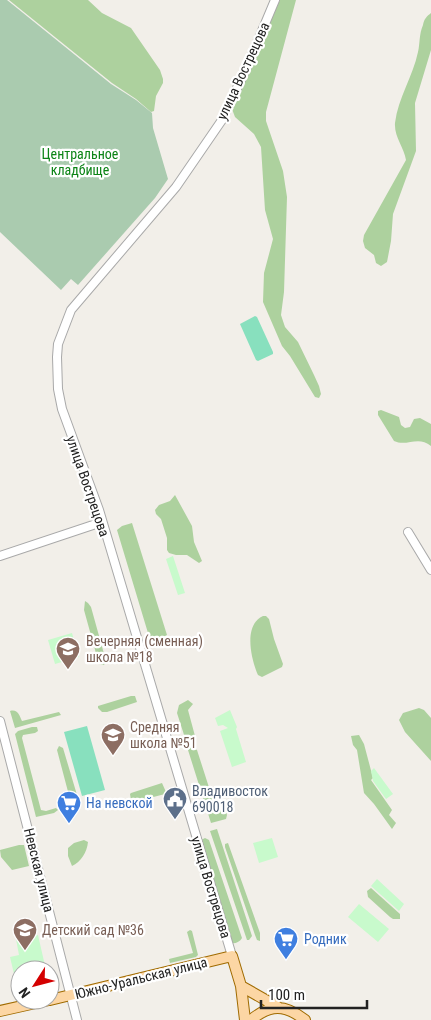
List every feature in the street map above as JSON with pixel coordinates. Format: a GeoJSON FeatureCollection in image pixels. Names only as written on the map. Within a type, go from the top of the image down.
{"type":"FeatureCollection","features":[{"type":"Feature","properties":{"kind":"main road","name":"улица Вострецова"},"geometry":{"type":"LineString","coordinates":[[232,956],[241,986],[245,1020]]}},
{"type":"Feature","properties":{"kind":"main road","name":"Южно-Уральская улица"},"geometry":{"type":"LineString","coordinates":[[60,998],[232,956]]}},
{"type":"Feature","properties":{"kind":"main road"},"geometry":{"type":"LineString","coordinates":[[241,986],[279,1008],[297,1014],[305,1020]]}},
{"type":"Feature","properties":{"kind":"main road"},"geometry":{"type":"LineString","coordinates":[[251,1020],[268,1008],[279,1008]]}},
{"type":"Feature","properties":{"kind":"street","name":"улица Вострецова"},"geometry":{"type":"LineString","coordinates":[[232,956],[102,522],[62,408],[56,363],[58,344],[75,304],[176,187],[222,120],[245,72],[275,0]]}},
{"type":"Feature","properties":{"kind":"street"},"geometry":{"type":"LineString","coordinates":[[0,556],[102,522]]}},
{"type":"Feature","properties":{"kind":"street"},"geometry":{"type":"LineString","coordinates":[[408,532],[431,570]]}},
{"type":"Feature","properties":{"kind":"street","name":"Невская улица"},"geometry":{"type":"LineString","coordinates":[[0,721],[77,1020]]}},
{"type":"Feature","properties":{"kind":"green space","name":"Центральное кладбище"},"geometry":{"type":"Polygon","coordinates":[[[0,0],[7,0],[111,84],[152,113],[153,128],[168,179],[155,198],[78,285],[71,279],[61,290],[0,232],[0,0]]]}},
{"type":"Feature","properties":{"kind":"green space"},"geometry":{"type":"Polygon","coordinates":[[[9,0],[88,0],[102,13],[131,28],[160,70],[163,79],[163,83],[156,96],[154,111],[151,112],[112,83],[9,0]]]}},
{"type":"Feature","properties":{"kind":"green space"},"geometry":{"type":"Polygon","coordinates":[[[280,0],[296,0],[266,112],[266,121],[283,171],[287,197],[284,292],[281,315],[285,327],[298,342],[314,375],[321,394],[319,398],[315,397],[282,346],[263,302],[264,273],[273,239],[265,210],[261,147],[254,134],[235,117],[232,109],[280,0]]]}},
{"type":"Feature","properties":{"kind":"green space"},"geometry":{"type":"Polygon","coordinates":[[[431,13],[431,50],[415,103],[416,151],[393,214],[387,262],[381,266],[376,263],[374,255],[365,248],[364,235],[406,160],[396,133],[395,123],[399,105],[416,61],[423,23],[431,13]]]}},
{"type":"Feature","properties":{"kind":"green space"},"geometry":{"type":"Polygon","coordinates":[[[255,316],[273,352],[273,354],[258,361],[240,324],[255,316]]]}},
{"type":"Feature","properties":{"kind":"green space"},"geometry":{"type":"Polygon","coordinates":[[[381,410],[399,417],[401,425],[405,428],[410,427],[414,419],[420,418],[431,424],[431,446],[422,441],[403,443],[394,441],[378,415],[378,411],[381,410]]]}},
{"type":"Feature","properties":{"kind":"green space"},"geometry":{"type":"Polygon","coordinates":[[[175,495],[192,526],[194,542],[202,561],[199,563],[187,555],[176,555],[169,553],[167,550],[167,538],[161,519],[155,510],[159,505],[170,501],[175,495]]]}},
{"type":"Feature","properties":{"kind":"green space"},"geometry":{"type":"Polygon","coordinates":[[[132,523],[167,635],[151,643],[117,530],[122,526],[132,523]]]}},
{"type":"Feature","properties":{"kind":"green space"},"geometry":{"type":"Polygon","coordinates":[[[173,556],[185,593],[178,595],[166,559],[173,556]]]}},
{"type":"Feature","properties":{"kind":"green space"},"geometry":{"type":"Polygon","coordinates":[[[85,601],[91,607],[106,661],[104,665],[100,664],[97,657],[84,610],[85,601]]]}},
{"type":"Feature","properties":{"kind":"green space"},"geometry":{"type":"Polygon","coordinates":[[[263,616],[269,619],[283,664],[282,667],[262,677],[258,675],[255,668],[250,643],[253,627],[257,620],[263,616]]]}},
{"type":"Feature","properties":{"kind":"green space"},"geometry":{"type":"Polygon","coordinates":[[[72,633],[79,657],[55,664],[48,640],[72,633]]]}},
{"type":"Feature","properties":{"kind":"green space"},"geometry":{"type":"Polygon","coordinates":[[[135,696],[137,702],[107,712],[102,712],[98,708],[98,706],[135,696]]]}},
{"type":"Feature","properties":{"kind":"green space"},"geometry":{"type":"Polygon","coordinates":[[[188,700],[193,704],[188,710],[195,736],[186,741],[177,713],[179,705],[188,700]]]}},
{"type":"Feature","properties":{"kind":"green space"},"geometry":{"type":"Polygon","coordinates":[[[419,708],[424,710],[431,718],[431,761],[405,732],[399,720],[403,713],[419,708]]]}},
{"type":"Feature","properties":{"kind":"green space"},"geometry":{"type":"Polygon","coordinates":[[[230,710],[237,727],[246,762],[232,767],[220,731],[228,728],[223,725],[218,726],[215,718],[230,710]]]}},
{"type":"Feature","properties":{"kind":"green space"},"geometry":{"type":"Polygon","coordinates":[[[10,711],[17,712],[22,721],[59,712],[61,715],[15,728],[10,711]]]}},
{"type":"Feature","properties":{"kind":"green space"},"geometry":{"type":"Polygon","coordinates":[[[87,726],[105,790],[82,796],[64,732],[87,726]]]}},
{"type":"Feature","properties":{"kind":"green space"},"geometry":{"type":"Polygon","coordinates":[[[37,727],[38,731],[23,735],[22,738],[41,810],[46,811],[56,808],[58,810],[54,813],[36,817],[15,734],[18,731],[37,727]]]}},
{"type":"Feature","properties":{"kind":"green space"},"geometry":{"type":"Polygon","coordinates":[[[359,735],[364,744],[373,778],[371,780],[392,810],[389,815],[396,823],[392,829],[364,793],[357,750],[353,745],[351,736],[359,735]]]}},
{"type":"Feature","properties":{"kind":"green space"},"geometry":{"type":"Polygon","coordinates":[[[59,746],[63,748],[80,805],[78,808],[74,807],[71,803],[57,750],[59,746]]]}},
{"type":"Feature","properties":{"kind":"green space"},"geometry":{"type":"Polygon","coordinates":[[[191,747],[197,750],[214,803],[220,808],[225,809],[226,819],[211,823],[188,750],[191,747]]]}},
{"type":"Feature","properties":{"kind":"green space"},"geometry":{"type":"Polygon","coordinates":[[[374,768],[393,794],[386,799],[373,781],[371,771],[374,768]]]}},
{"type":"Feature","properties":{"kind":"green space"},"geometry":{"type":"Polygon","coordinates":[[[162,783],[165,794],[134,802],[131,800],[131,793],[162,783]]]}},
{"type":"Feature","properties":{"kind":"green space"},"geometry":{"type":"Polygon","coordinates":[[[217,829],[252,936],[249,940],[247,940],[210,831],[217,829]]]}},
{"type":"Feature","properties":{"kind":"green space"},"geometry":{"type":"Polygon","coordinates":[[[205,838],[209,840],[242,938],[236,943],[231,943],[201,840],[205,838]]]}},
{"type":"Feature","properties":{"kind":"green space"},"geometry":{"type":"Polygon","coordinates":[[[272,838],[278,857],[259,863],[253,843],[272,838]]]}},
{"type":"Feature","properties":{"kind":"green space"},"geometry":{"type":"Polygon","coordinates":[[[84,840],[88,842],[85,853],[72,866],[68,856],[68,848],[74,843],[84,840]]]}},
{"type":"Feature","properties":{"kind":"green space"},"geometry":{"type":"Polygon","coordinates":[[[228,843],[260,933],[260,941],[257,940],[255,935],[225,847],[225,844],[228,843]]]}},
{"type":"Feature","properties":{"kind":"green space"},"geometry":{"type":"Polygon","coordinates":[[[24,845],[29,866],[12,870],[1,857],[0,850],[24,845]]]}},
{"type":"Feature","properties":{"kind":"green space"},"geometry":{"type":"Polygon","coordinates":[[[377,879],[404,904],[399,911],[371,886],[377,879]]]}},
{"type":"Feature","properties":{"kind":"green space"},"geometry":{"type":"Polygon","coordinates":[[[371,888],[400,914],[400,919],[390,917],[368,897],[367,891],[371,888]]]}},
{"type":"Feature","properties":{"kind":"green space"},"geometry":{"type":"Polygon","coordinates":[[[359,904],[389,929],[378,942],[348,917],[359,904]]]}},
{"type":"Feature","properties":{"kind":"green space"},"geometry":{"type":"Polygon","coordinates":[[[192,931],[198,955],[170,963],[169,959],[193,953],[187,932],[192,931]]]}},
{"type":"Feature","properties":{"kind":"green space"},"geometry":{"type":"Polygon","coordinates":[[[38,935],[44,960],[11,960],[10,957],[19,955],[16,939],[38,935]]]}},
{"type":"Feature","properties":{"kind":"place","name":"Вечерняя (сменная) школа №18"},"geometry":{"type":"Point","coordinates":[68,670]}},
{"type":"Feature","properties":{"kind":"place","name":"Средняя школа №51"},"geometry":{"type":"Point","coordinates":[113,756]}},
{"type":"Feature","properties":{"kind":"place","name":"Владивосток 690018"},"geometry":{"type":"Point","coordinates":[175,820]}},
{"type":"Feature","properties":{"kind":"place","name":"На невской"},"geometry":{"type":"Point","coordinates":[69,824]}},
{"type":"Feature","properties":{"kind":"place","name":"Детский сад №36"},"geometry":{"type":"Point","coordinates":[25,951]}},
{"type":"Feature","properties":{"kind":"place","name":"Родник"},"geometry":{"type":"Point","coordinates":[286,960]}}]}
